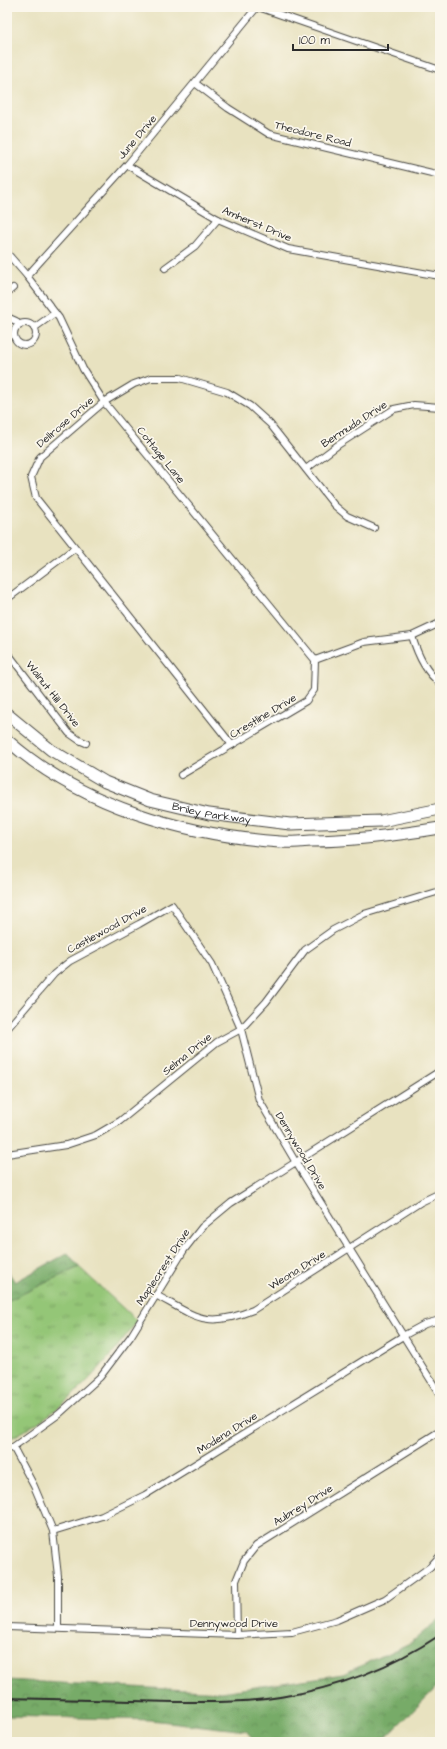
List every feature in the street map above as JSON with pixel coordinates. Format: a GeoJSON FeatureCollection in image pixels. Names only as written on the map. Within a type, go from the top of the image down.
{"type":"FeatureCollection","features":[{"type":"Feature","properties":{"kind":"highway","name":"Briley Parkway"},"geometry":{"type":"LineString","coordinates":[[7,714],[51,750],[106,782],[150,800],[209,814],[290,824],[380,821],[440,808]]}},
{"type":"Feature","properties":{"kind":"highway","name":"Briley Parkway"},"geometry":{"type":"LineString","coordinates":[[7,740],[21,752],[87,793],[131,811],[182,827],[281,842],[305,842],[380,837],[440,828]]}},
{"type":"Feature","properties":{"kind":"highway"},"geometry":{"type":"LineString","coordinates":[[7,746],[21,752]]}},
{"type":"Feature","properties":{"kind":"street"},"geometry":{"type":"LineString","coordinates":[[258,7],[440,70]]}},
{"type":"Feature","properties":{"kind":"street","name":"June Drive"},"geometry":{"type":"LineString","coordinates":[[27,276],[127,165],[258,7]]}},
{"type":"Feature","properties":{"kind":"street","name":"Theodore Road"},"geometry":{"type":"LineString","coordinates":[[195,83],[228,108],[269,134],[440,175]]}},
{"type":"Feature","properties":{"kind":"street","name":"Amherst Drive"},"geometry":{"type":"LineString","coordinates":[[127,165],[218,219],[288,249],[440,276]]}},
{"type":"Feature","properties":{"kind":"street"},"geometry":{"type":"LineString","coordinates":[[166,268],[195,246],[218,219]]}},
{"type":"Feature","properties":{"kind":"street","name":"Cottage Lane"},"geometry":{"type":"LineString","coordinates":[[7,253],[27,276],[55,313],[83,369],[104,402],[315,660]]}},
{"type":"Feature","properties":{"kind":"street"},"geometry":{"type":"LineString","coordinates":[[7,293],[12,288]]}},
{"type":"Feature","properties":{"kind":"street"},"geometry":{"type":"LineString","coordinates":[[34,328],[55,313]]}},
{"type":"Feature","properties":{"kind":"street"},"geometry":{"type":"LineString","coordinates":[[7,317],[16,321],[19,326]]}},
{"type":"Feature","properties":{"kind":"street"},"geometry":{"type":"LineString","coordinates":[[25,324],[34,328],[36,335],[33,342],[23,345],[17,342],[14,335],[16,328],[19,326],[25,324]]}},
{"type":"Feature","properties":{"kind":"street","name":"Dellrose Drive"},"geometry":{"type":"LineString","coordinates":[[232,745],[36,498],[31,477],[40,457],[104,402],[134,384],[151,378],[180,378],[227,392],[250,406],[270,424],[334,505],[347,516],[374,528]]}},
{"type":"Feature","properties":{"kind":"street","name":"Bermuda Drive"},"geometry":{"type":"LineString","coordinates":[[306,469],[338,445],[394,409],[414,405],[440,407]]}},
{"type":"Feature","properties":{"kind":"street"},"geometry":{"type":"LineString","coordinates":[[7,599],[75,548]]}},
{"type":"Feature","properties":{"kind":"street"},"geometry":{"type":"LineString","coordinates":[[315,660],[364,642],[412,636],[440,623]]}},
{"type":"Feature","properties":{"kind":"street"},"geometry":{"type":"LineString","coordinates":[[412,636],[417,652],[427,668],[440,683]]}},
{"type":"Feature","properties":{"kind":"street","name":"Walnut Hill Drive"},"geometry":{"type":"LineString","coordinates":[[7,652],[69,733],[86,743]]}},
{"type":"Feature","properties":{"kind":"street","name":"Crestline Drive"},"geometry":{"type":"LineString","coordinates":[[181,775],[306,701],[314,690],[315,660]]}},
{"type":"Feature","properties":{"kind":"street","name":"Selma Drive"},"geometry":{"type":"LineString","coordinates":[[7,1154],[66,1145],[96,1135],[120,1121],[217,1042],[241,1029],[266,1002],[305,950],[333,930],[364,914],[401,904],[440,890]]}},
{"type":"Feature","properties":{"kind":"street","name":"Dennywood Drive"},"geometry":{"type":"LineString","coordinates":[[172,904],[212,964],[241,1029],[259,1100],[295,1161],[440,1395]]}},
{"type":"Feature","properties":{"kind":"street","name":"Castlewood Drive"},"geometry":{"type":"LineString","coordinates":[[7,1029],[54,974],[70,961],[139,924],[172,904]]}},
{"type":"Feature","properties":{"kind":"street","name":"Maplecrest Drive"},"geometry":{"type":"LineString","coordinates":[[10,1448],[59,1414],[100,1376],[131,1336],[184,1250],[202,1227],[231,1203],[295,1161],[440,1071]]}},
{"type":"Feature","properties":{"kind":"street","name":"Weona Drive"},"geometry":{"type":"LineString","coordinates":[[156,1295],[198,1318],[214,1321],[236,1317],[253,1310],[422,1202],[440,1193]]}},
{"type":"Feature","properties":{"kind":"street","name":"Modena Drive"},"geometry":{"type":"LineString","coordinates":[[52,1531],[102,1516],[145,1495],[404,1336],[425,1324],[440,1320]]}},
{"type":"Feature","properties":{"kind":"street","name":"Aubrey Drive"},"geometry":{"type":"LineString","coordinates":[[236,1635],[236,1581],[244,1561],[256,1546],[440,1431]]}},
{"type":"Feature","properties":{"kind":"street"},"geometry":{"type":"LineString","coordinates":[[10,1448],[34,1486],[52,1531],[58,1576],[58,1628]]}},
{"type":"Feature","properties":{"kind":"street","name":"Dennywood Drive"},"geometry":{"type":"LineString","coordinates":[[7,1627],[236,1635],[292,1632],[337,1620],[385,1599],[430,1567],[440,1556]]}},
{"type":"Feature","properties":{"kind":"green space"},"geometry":{"type":"Polygon","coordinates":[[[68,1253],[79,1267],[7,1301],[7,1270],[15,1282],[68,1253]]]}},
{"type":"Feature","properties":{"kind":"green space"},"geometry":{"type":"Polygon","coordinates":[[[79,1267],[137,1321],[110,1356],[80,1389],[46,1417],[7,1440],[7,1301],[79,1267]]]}},
{"type":"Feature","properties":{"kind":"green space"},"geometry":{"type":"Polygon","coordinates":[[[440,1618],[440,1684],[389,1735],[375,1742],[256,1742],[246,1731],[151,1720],[7,1716],[7,1680],[222,1692],[343,1674],[412,1642],[440,1618]]]}},
{"type":"Feature","properties":{"kind":"railway"},"geometry":{"type":"LineString","coordinates":[[7,1698],[174,1702],[227,1702],[267,1699],[322,1688],[363,1675],[403,1657],[440,1635]]}}]}
